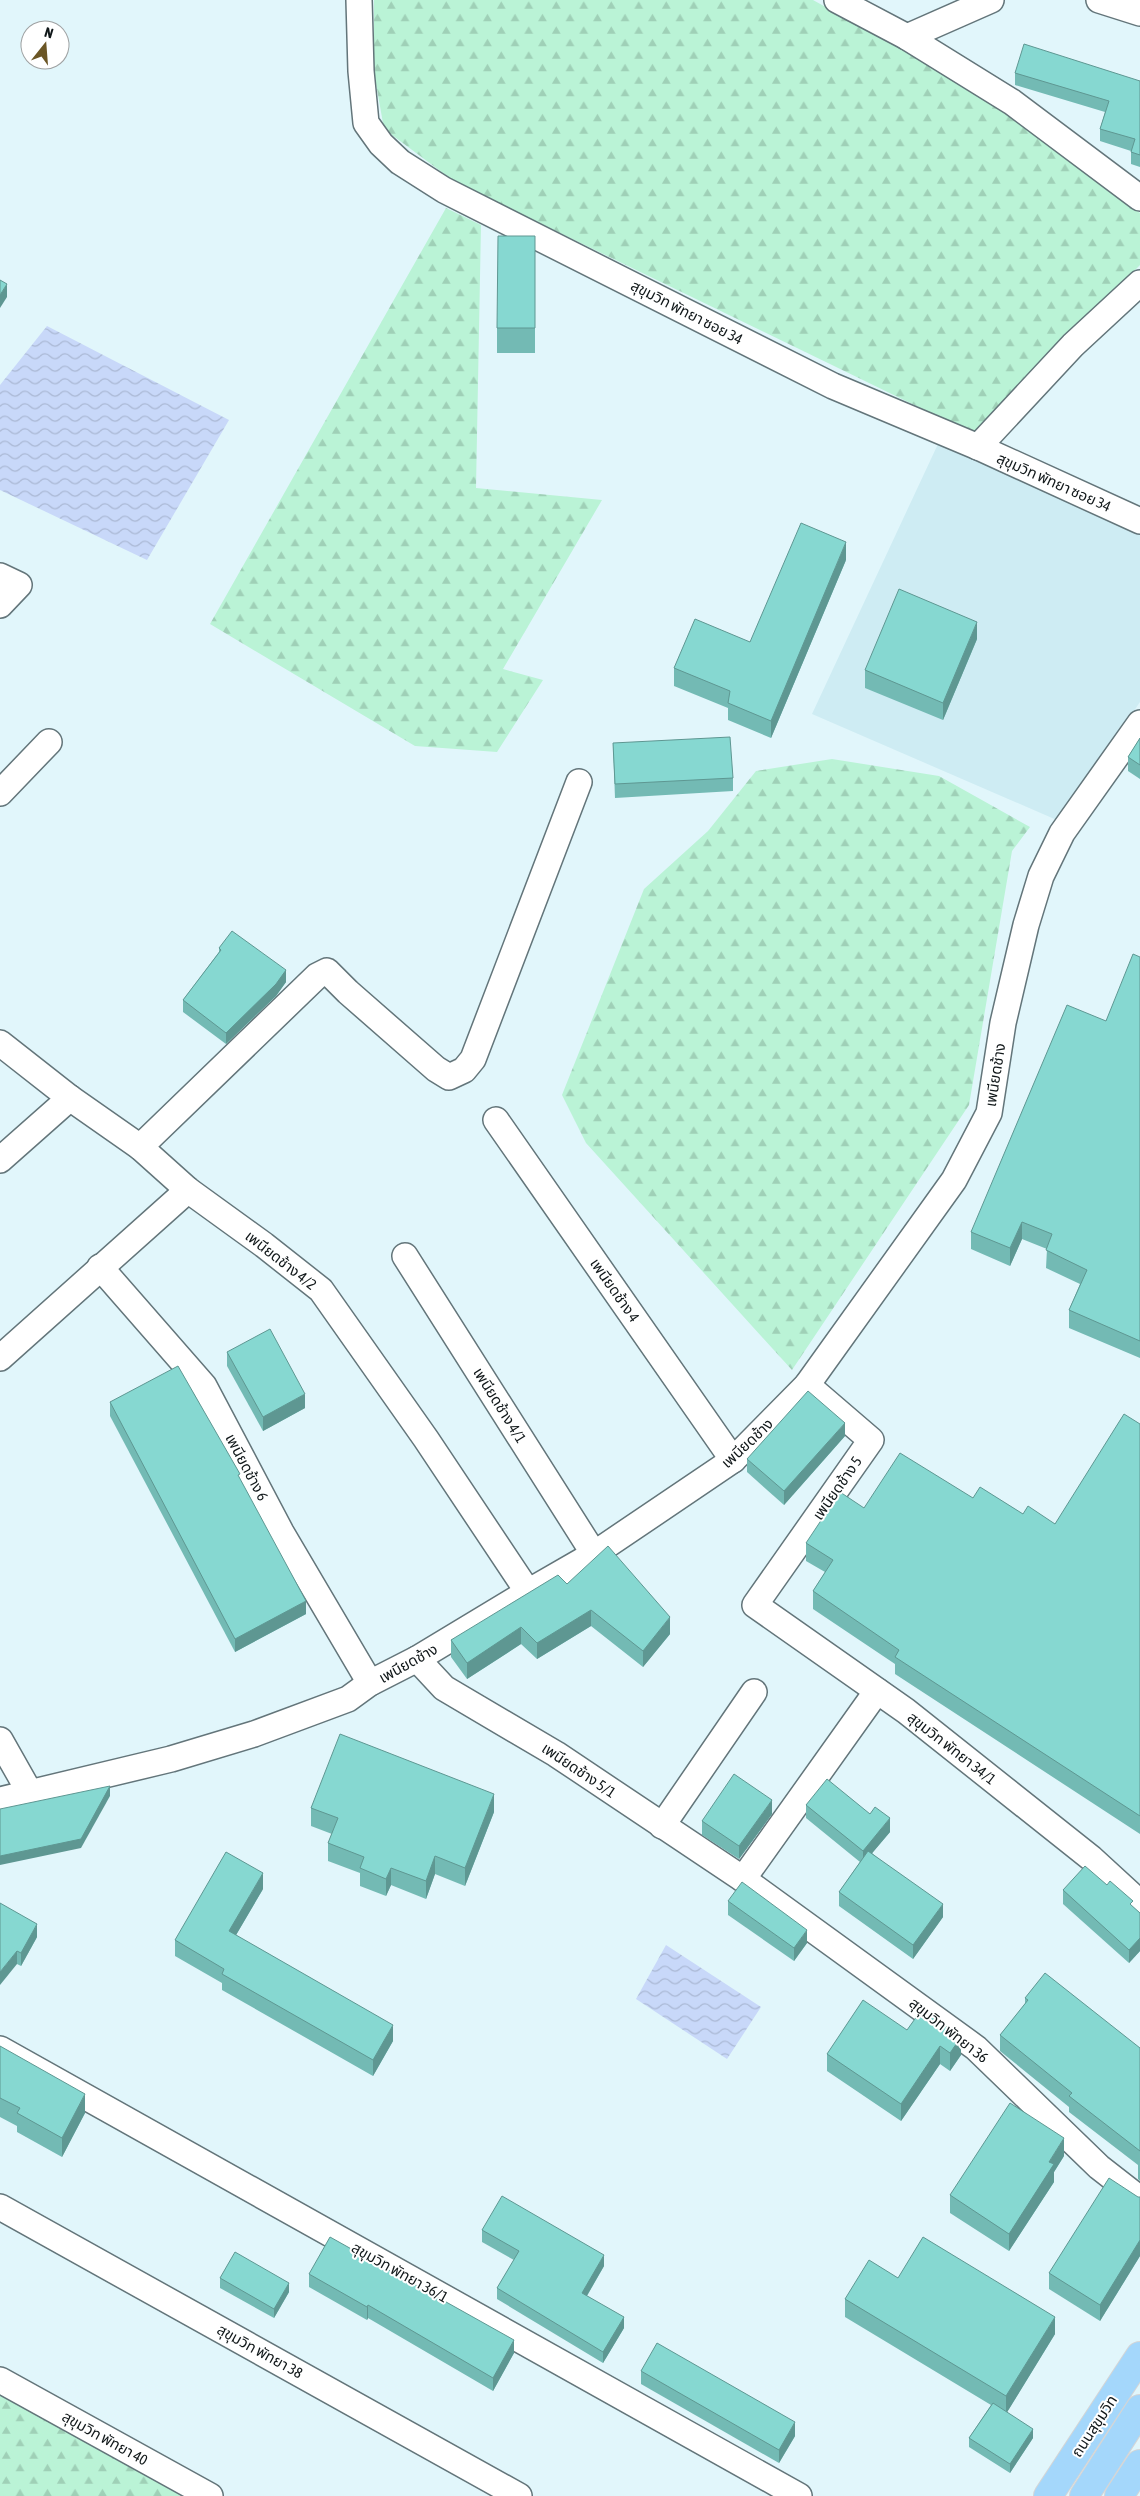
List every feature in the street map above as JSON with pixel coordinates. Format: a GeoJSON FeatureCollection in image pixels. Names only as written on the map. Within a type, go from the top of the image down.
{"type":"FeatureCollection","features":[{"type":"Feature","properties":{"kind":"highway","name":"ถนนสุขุมวิท"},"geometry":{"type":"LineString","coordinates":[[1048,2496],[1140,2356]]}},
{"type":"Feature","properties":{"kind":"highway","name":"ถนนสุขุมวิท"},"geometry":{"type":"LineString","coordinates":[[1084,2496],[1140,2409]]}},
{"type":"Feature","properties":{"kind":"highway"},"geometry":{"type":"LineString","coordinates":[[1119,2496],[1140,2464]]}},
{"type":"Feature","properties":{"kind":"street","name":"สุขุมวิท พัทยา ซอย 34"},"geometry":{"type":"LineString","coordinates":[[360,0],[361,71],[366,123],[381,144],[400,162],[444,190],[833,386],[978,447],[1140,521]]}},
{"type":"Feature","properties":{"kind":"street"},"geometry":{"type":"LineString","coordinates":[[837,0],[907,38],[1012,102],[1140,198]]}},
{"type":"Feature","properties":{"kind":"street"},"geometry":{"type":"LineString","coordinates":[[907,38],[991,0]]}},
{"type":"Feature","properties":{"kind":"street"},"geometry":{"type":"LineString","coordinates":[[1099,0],[1140,13]]}},
{"type":"Feature","properties":{"kind":"street"},"geometry":{"type":"LineString","coordinates":[[978,447],[1073,345],[1140,283]]}},
{"type":"Feature","properties":{"kind":"street"},"geometry":{"type":"LineString","coordinates":[[0,576],[19,585],[0,605]]}},
{"type":"Feature","properties":{"kind":"street","name":"เพนียดช้าง"},"geometry":{"type":"LineString","coordinates":[[0,1800],[171,1759],[254,1734],[348,1699],[370,1683],[417,1659],[594,1554],[733,1460],[807,1385],[954,1180],[989,1113],[1003,1023],[1026,925],[1041,876],[1062,833],[1140,723]]}},
{"type":"Feature","properties":{"kind":"street"},"geometry":{"type":"LineString","coordinates":[[0,793],[49,742]]}},
{"type":"Feature","properties":{"kind":"street"},"geometry":{"type":"LineString","coordinates":[[140,1147],[317,976],[327,970],[348,992],[436,1069],[449,1077],[464,1070],[473,1059],[580,782]]}},
{"type":"Feature","properties":{"kind":"street","name":"เพนียดช้าง 4/2"},"geometry":{"type":"LineString","coordinates":[[0,1043],[70,1098],[140,1147],[188,1190],[264,1245],[321,1290],[426,1439],[528,1592]]}},
{"type":"Feature","properties":{"kind":"street"},"geometry":{"type":"LineString","coordinates":[[0,1160],[70,1098]]}},
{"type":"Feature","properties":{"kind":"street","name":"เพนียดช้าง 4"},"geometry":{"type":"LineString","coordinates":[[496,1120],[733,1460]]}},
{"type":"Feature","properties":{"kind":"street"},"geometry":{"type":"LineString","coordinates":[[0,1358],[188,1190]]}},
{"type":"Feature","properties":{"kind":"street","name":"เพนียดช้าง 4/1"},"geometry":{"type":"LineString","coordinates":[[405,1256],[594,1554]]}},
{"type":"Feature","properties":{"kind":"street","name":"เพนียดช้าง 6"},"geometry":{"type":"LineString","coordinates":[[100,1267],[204,1386],[281,1532],[370,1683]]}},
{"type":"Feature","properties":{"kind":"street","name":"เพนียดช้าง 5"},"geometry":{"type":"LineString","coordinates":[[755,1605],[871,1440],[807,1385]]}},
{"type":"Feature","properties":{"kind":"street","name":"สุขุมวิท พัทยา 34/1"},"geometry":{"type":"LineString","coordinates":[[755,1605],[906,1711],[1091,1858],[1140,1903]]}},
{"type":"Feature","properties":{"kind":"street","name":"เพนียดช้าง 5/1"},"geometry":{"type":"LineString","coordinates":[[417,1659],[444,1688],[556,1754],[743,1879]]}},
{"type":"Feature","properties":{"kind":"street"},"geometry":{"type":"LineString","coordinates":[[743,1879],[877,1691]]}},
{"type":"Feature","properties":{"kind":"street"},"geometry":{"type":"LineString","coordinates":[[662,1826],[754,1692]]}},
{"type":"Feature","properties":{"kind":"street"},"geometry":{"type":"LineString","coordinates":[[0,1740],[30,1793]]}},
{"type":"Feature","properties":{"kind":"street","name":"สุขุมวิท พัทยา 36"},"geometry":{"type":"LineString","coordinates":[[743,1879],[976,2048],[1099,2166],[1140,2199]]}},
{"type":"Feature","properties":{"kind":"street","name":"สุขุมวิท พัทยา 36/1"},"geometry":{"type":"LineString","coordinates":[[0,2049],[800,2496]]}},
{"type":"Feature","properties":{"kind":"street","name":"สุขุมวิท พัทยา 38"},"geometry":{"type":"LineString","coordinates":[[0,2207],[520,2496]]}},
{"type":"Feature","properties":{"kind":"street","name":"สุขุมวิท พัทยา 40"},"geometry":{"type":"LineString","coordinates":[[0,2380],[210,2496]]}},
{"type":"Feature","properties":{"kind":"shaded area"},"geometry":{"type":"Polygon","coordinates":[[[938,444],[1140,533],[1140,702],[1059,821],[812,714],[938,444]]]}},
{"type":"Feature","properties":{"kind":"green space"},"geometry":{"type":"Polygon","coordinates":[[[374,0],[813,0],[971,87],[1140,213],[1140,265],[974,434],[455,182],[384,129],[374,72],[374,0]]]}},
{"type":"Feature","properties":{"kind":"green space"},"geometry":{"type":"Polygon","coordinates":[[[446,208],[481,225],[476,488],[602,500],[503,669],[543,680],[497,752],[415,746],[210,624],[446,208]]]}},
{"type":"Feature","properties":{"kind":"green space"},"geometry":{"type":"Polygon","coordinates":[[[832,759],[939,776],[1030,827],[1012,851],[969,1105],[792,1370],[586,1143],[562,1095],[644,889],[708,831],[756,771],[832,759]]]}},
{"type":"Feature","properties":{"kind":"green space"},"geometry":{"type":"Polygon","coordinates":[[[0,2393],[187,2496],[0,2496],[0,2393]]]}},
{"type":"Feature","properties":{"kind":"water"},"geometry":{"type":"Polygon","coordinates":[[[47,326],[229,420],[147,560],[0,490],[0,385],[47,326]]]}},
{"type":"Feature","properties":{"kind":"water"},"geometry":{"type":"Polygon","coordinates":[[[666,1945],[761,2007],[727,2059],[636,1999],[666,1945]]]}},
{"type":"Feature","properties":{"kind":"building"},"geometry":{"type":"Polygon","coordinates":[[[1024,44],[1140,81],[1140,155],[1131,152],[1135,139],[1100,129],[1109,101],[1015,73],[1024,44]]]}},
{"type":"Feature","properties":{"kind":"building"},"geometry":{"type":"Polygon","coordinates":[[[498,236],[535,236],[535,328],[497,328],[498,236]]]}},
{"type":"Feature","properties":{"kind":"building"},"geometry":{"type":"Polygon","coordinates":[[[0,280],[7,284],[0,295],[0,280]]]}},
{"type":"Feature","properties":{"kind":"building"},"geometry":{"type":"Polygon","coordinates":[[[801,523],[846,542],[771,721],[728,703],[730,691],[674,668],[695,619],[750,642],[801,523]]]}},
{"type":"Feature","properties":{"kind":"building"},"geometry":{"type":"Polygon","coordinates":[[[899,589],[977,622],[943,703],[865,670],[899,589]]]}},
{"type":"Feature","properties":{"kind":"building"},"geometry":{"type":"Polygon","coordinates":[[[730,737],[733,778],[615,784],[613,743],[730,737]]]}},
{"type":"Feature","properties":{"kind":"building"},"geometry":{"type":"Polygon","coordinates":[[[1140,738],[1140,765],[1128,757],[1140,738]]]}},
{"type":"Feature","properties":{"kind":"building"},"geometry":{"type":"Polygon","coordinates":[[[232,931],[286,970],[276,984],[226,1033],[183,1000],[221,950],[219,948],[232,931]]]}},
{"type":"Feature","properties":{"kind":"building"},"geometry":{"type":"Polygon","coordinates":[[[1133,954],[1140,957],[1140,1341],[1069,1310],[1087,1270],[1046,1250],[1052,1234],[1022,1222],[1010,1248],[971,1232],[1067,1005],[1106,1021],[1133,954]]]}},
{"type":"Feature","properties":{"kind":"building"},"geometry":{"type":"Polygon","coordinates":[[[270,1329],[305,1394],[263,1417],[227,1352],[270,1329]]]}},
{"type":"Feature","properties":{"kind":"building"},"geometry":{"type":"Polygon","coordinates":[[[178,1366],[240,1474],[238,1475],[306,1601],[235,1639],[110,1402],[178,1366]]]}},
{"type":"Feature","properties":{"kind":"building"},"geometry":{"type":"Polygon","coordinates":[[[808,1391],[845,1423],[784,1491],[747,1459],[808,1391]]]}},
{"type":"Feature","properties":{"kind":"building"},"geometry":{"type":"Polygon","coordinates":[[[1124,1414],[1140,1424],[1140,1816],[895,1657],[899,1650],[813,1591],[833,1560],[806,1543],[840,1492],[864,1508],[900,1453],[973,1498],[980,1487],[1023,1514],[1028,1506],[1055,1524],[1124,1414]]]}},
{"type":"Feature","properties":{"kind":"building"},"geometry":{"type":"Polygon","coordinates":[[[608,1546],[670,1617],[643,1651],[591,1610],[537,1643],[521,1627],[467,1663],[451,1640],[558,1575],[567,1584],[608,1546]]]}},
{"type":"Feature","properties":{"kind":"building"},"geometry":{"type":"Polygon","coordinates":[[[340,1734],[494,1794],[465,1868],[435,1856],[426,1881],[391,1868],[386,1879],[360,1868],[364,1857],[328,1843],[338,1818],[311,1808],[340,1734]]]}},
{"type":"Feature","properties":{"kind":"building"},"geometry":{"type":"Polygon","coordinates":[[[734,1774],[772,1800],[739,1846],[702,1821],[734,1774]]]}},
{"type":"Feature","properties":{"kind":"building"},"geometry":{"type":"Polygon","coordinates":[[[827,1779],[870,1814],[875,1807],[890,1818],[863,1851],[806,1805],[827,1779]]]}},
{"type":"Feature","properties":{"kind":"building"},"geometry":{"type":"Polygon","coordinates":[[[110,1786],[81,1839],[0,1856],[0,1809],[110,1786]]]}},
{"type":"Feature","properties":{"kind":"building"},"geometry":{"type":"Polygon","coordinates":[[[868,1851],[943,1904],[913,1945],[839,1892],[868,1851]]]}},
{"type":"Feature","properties":{"kind":"building"},"geometry":{"type":"Polygon","coordinates":[[[226,1852],[263,1873],[229,1931],[393,2025],[373,2060],[222,1974],[224,1969],[175,1940],[226,1852]]]}},
{"type":"Feature","properties":{"kind":"building"},"geometry":{"type":"Polygon","coordinates":[[[1085,1866],[1107,1885],[1110,1881],[1133,1901],[1130,1904],[1140,1913],[1140,1938],[1129,1950],[1063,1890],[1085,1866]]]}},
{"type":"Feature","properties":{"kind":"building"},"geometry":{"type":"Polygon","coordinates":[[[742,1882],[807,1930],[794,1948],[728,1901],[742,1882]]]}},
{"type":"Feature","properties":{"kind":"building"},"geometry":{"type":"Polygon","coordinates":[[[0,1903],[37,1924],[21,1953],[17,1951],[0,1972],[0,1903]]]}},
{"type":"Feature","properties":{"kind":"building"},"geometry":{"type":"Polygon","coordinates":[[[1045,1973],[1140,2048],[1140,2151],[1069,2096],[1072,2093],[1000,2035],[1028,2000],[1025,1998],[1045,1973]]]}},
{"type":"Feature","properties":{"kind":"building"},"geometry":{"type":"Polygon","coordinates":[[[863,2000],[907,2030],[922,2009],[961,2037],[950,2053],[940,2046],[901,2104],[827,2054],[863,2000]]]}},
{"type":"Feature","properties":{"kind":"building"},"geometry":{"type":"Polygon","coordinates":[[[0,2046],[85,2094],[62,2138],[17,2113],[20,2108],[0,2098],[0,2046]]]}},
{"type":"Feature","properties":{"kind":"building"},"geometry":{"type":"Polygon","coordinates":[[[1010,2103],[1064,2138],[1049,2162],[1054,2164],[1009,2234],[950,2195],[1010,2103]]]}},
{"type":"Feature","properties":{"kind":"building"},"geometry":{"type":"Polygon","coordinates":[[[1109,2178],[1140,2197],[1140,2240],[1100,2305],[1049,2273],[1109,2178]]]}},
{"type":"Feature","properties":{"kind":"building"},"geometry":{"type":"Polygon","coordinates":[[[502,2196],[604,2255],[582,2293],[624,2317],[603,2352],[497,2288],[519,2251],[482,2230],[502,2196]]]}},
{"type":"Feature","properties":{"kind":"building"},"geometry":{"type":"Polygon","coordinates":[[[330,2237],[514,2340],[493,2378],[368,2305],[367,2307],[309,2274],[330,2237]]]}},
{"type":"Feature","properties":{"kind":"building"},"geometry":{"type":"Polygon","coordinates":[[[923,2237],[1055,2317],[1006,2396],[845,2299],[869,2260],[898,2278],[923,2237]]]}},
{"type":"Feature","properties":{"kind":"building"},"geometry":{"type":"Polygon","coordinates":[[[235,2252],[289,2283],[274,2309],[220,2278],[235,2252]]]}},
{"type":"Feature","properties":{"kind":"building"},"geometry":{"type":"Polygon","coordinates":[[[657,2343],[795,2422],[779,2450],[641,2371],[657,2343]]]}},
{"type":"Feature","properties":{"kind":"building"},"geometry":{"type":"Polygon","coordinates":[[[993,2403],[1033,2429],[1010,2464],[969,2438],[993,2403]]]}}]}
